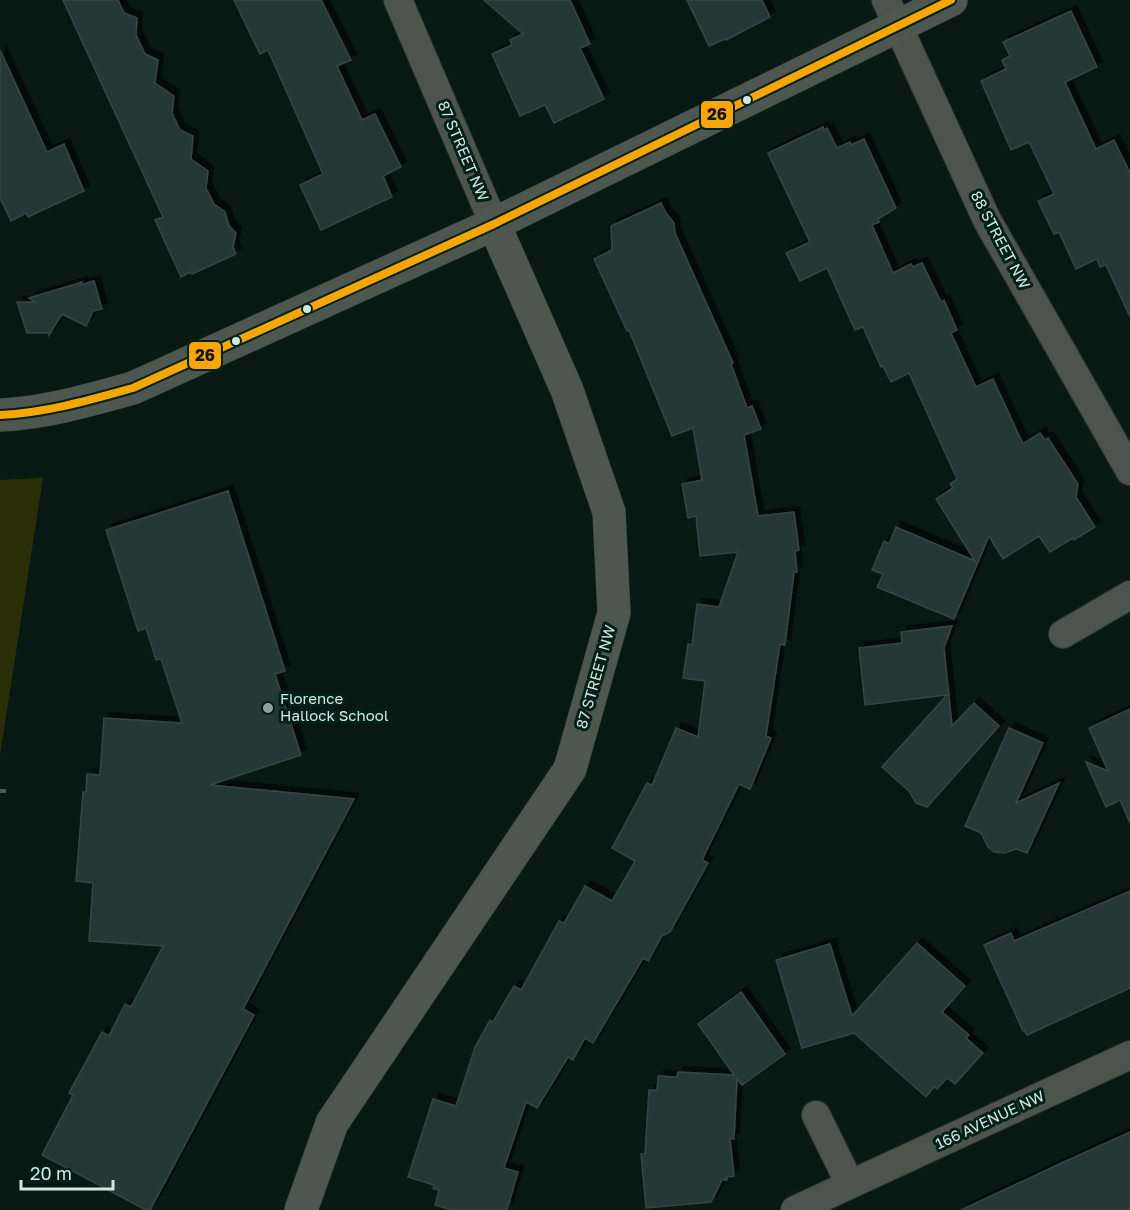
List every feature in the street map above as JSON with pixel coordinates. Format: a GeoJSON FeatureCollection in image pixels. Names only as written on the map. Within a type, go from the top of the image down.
{"type":"FeatureCollection","features":[{"type":"Feature","properties":{"kind":"street","name":"87 STREET NW"},"geometry":{"type":"LineString","coordinates":[[301,1210],[332,1123],[570,770],[614,613],[609,512],[567,390],[398,0]]}},
{"type":"Feature","properties":{"kind":"street"},"geometry":{"type":"LineString","coordinates":[[10,414],[82,402],[133,388],[494,224],[892,13],[951,0]]}},
{"type":"Feature","properties":{"kind":"street","name":"88 STREET NW"},"geometry":{"type":"LineString","coordinates":[[892,13],[987,220],[1130,471]]}},
{"type":"Feature","properties":{"kind":"street"},"geometry":{"type":"LineString","coordinates":[[1063,634],[1130,595]]}},
{"type":"Feature","properties":{"kind":"street","name":"166 AVENUE NW"},"geometry":{"type":"LineString","coordinates":[[795,1210],[1130,1055]]}},
{"type":"Feature","properties":{"kind":"street"},"geometry":{"type":"LineString","coordinates":[[816,1115],[850,1185]]}},
{"type":"Feature","properties":{"kind":"path"},"geometry":{"type":"LineString","coordinates":[[0,791],[7,791]]}},
{"type":"Feature","properties":{"kind":"green space"},"geometry":{"type":"Polygon","coordinates":[[[43,478],[0,755],[0,480],[43,478]]]}},
{"type":"Feature","properties":{"kind":"building"},"geometry":{"type":"Polygon","coordinates":[[[63,0],[118,0],[124,13],[137,18],[136,35],[145,54],[158,60],[155,83],[174,96],[172,113],[180,130],[193,136],[191,159],[208,171],[206,188],[214,204],[225,212],[229,226],[236,233],[233,247],[236,254],[181,277],[155,220],[163,217],[63,0]]]}},
{"type":"Feature","properties":{"kind":"building"},"geometry":{"type":"Polygon","coordinates":[[[234,0],[321,0],[351,60],[337,66],[362,120],[375,114],[401,167],[383,176],[392,197],[321,230],[300,185],[323,174],[268,50],[260,54],[234,0]]]}},
{"type":"Feature","properties":{"kind":"building"},"geometry":{"type":"Polygon","coordinates":[[[484,0],[570,0],[590,44],[580,48],[604,99],[554,123],[545,105],[520,116],[492,54],[512,45],[510,40],[523,34],[484,0]]]}},
{"type":"Feature","properties":{"kind":"building"},"geometry":{"type":"Polygon","coordinates":[[[687,0],[762,0],[770,17],[726,40],[709,46],[687,0]]]}},
{"type":"Feature","properties":{"kind":"building"},"geometry":{"type":"Polygon","coordinates":[[[1071,11],[1097,67],[1065,82],[1096,149],[1114,140],[1130,173],[1130,317],[1106,265],[1100,267],[1097,259],[1076,269],[1059,232],[1054,234],[1038,201],[1054,194],[1029,142],[1011,150],[981,81],[1006,69],[1002,60],[1010,56],[1003,42],[1071,11]]]}},
{"type":"Feature","properties":{"kind":"building"},"geometry":{"type":"Polygon","coordinates":[[[0,50],[47,152],[64,144],[84,191],[28,217],[26,213],[11,221],[0,198],[0,50]]]}},
{"type":"Feature","properties":{"kind":"building"},"geometry":{"type":"Polygon","coordinates":[[[823,127],[824,130],[827,128],[837,148],[864,139],[896,208],[872,225],[893,273],[911,264],[913,267],[922,263],[941,302],[944,300],[957,330],[951,333],[976,387],[993,379],[1023,444],[1040,433],[1045,440],[1048,438],[1078,484],[1076,497],[1095,527],[1050,552],[1039,536],[1003,559],[989,536],[954,619],[877,587],[883,574],[872,570],[884,541],[889,544],[896,527],[975,561],[936,499],[953,488],[950,484],[957,479],[909,373],[891,382],[883,366],[881,367],[863,327],[855,330],[827,268],[800,281],[786,253],[810,242],[768,153],[823,127]]]}},
{"type":"Feature","properties":{"kind":"building"},"geometry":{"type":"Polygon","coordinates":[[[661,203],[674,223],[675,233],[733,363],[731,364],[747,408],[752,406],[761,429],[744,435],[758,516],[794,512],[799,550],[795,551],[797,572],[794,572],[785,645],[780,644],[766,736],[771,738],[750,789],[739,784],[702,860],[708,863],[670,932],[662,936],[648,961],[643,958],[593,1043],[585,1038],[573,1060],[568,1057],[537,1108],[526,1102],[504,1168],[518,1172],[507,1210],[452,1210],[435,1205],[439,1190],[433,1189],[434,1185],[408,1177],[433,1099],[456,1106],[475,1047],[490,1020],[493,1022],[514,986],[521,990],[559,921],[564,923],[585,886],[612,901],[635,861],[612,848],[647,783],[652,785],[676,728],[698,737],[705,681],[683,678],[688,644],[692,645],[697,604],[719,607],[738,552],[700,556],[696,516],[688,518],[682,484],[702,480],[693,428],[672,436],[629,330],[627,331],[594,259],[612,250],[611,226],[661,203]]]}},
{"type":"Feature","properties":{"kind":"building"},"geometry":{"type":"Polygon","coordinates":[[[94,281],[102,309],[93,311],[86,326],[62,314],[49,335],[49,333],[27,333],[17,302],[35,302],[29,298],[82,282],[80,285],[94,281]]]}},
{"type":"Feature","properties":{"kind":"building"},"geometry":{"type":"Polygon","coordinates":[[[228,491],[285,671],[275,674],[301,755],[210,785],[354,799],[243,1009],[254,1015],[150,1210],[146,1210],[42,1155],[73,1095],[69,1093],[102,1032],[109,1036],[125,1004],[131,1007],[163,946],[89,941],[93,883],[76,881],[83,792],[86,792],[87,774],[100,775],[104,718],[182,723],[161,659],[156,660],[146,628],[138,631],[106,530],[228,491]]]}},
{"type":"Feature","properties":{"kind":"building"},"geometry":{"type":"Polygon","coordinates":[[[952,626],[944,648],[952,726],[974,703],[999,726],[927,807],[916,803],[909,791],[882,767],[947,695],[865,705],[859,648],[902,643],[901,632],[952,626]]]}},
{"type":"Feature","properties":{"kind":"building"},"geometry":{"type":"Polygon","coordinates":[[[1130,709],[1130,823],[1120,800],[1106,807],[1086,762],[1108,771],[1089,728],[1130,709]]]}},
{"type":"Feature","properties":{"kind":"building"},"geometry":{"type":"Polygon","coordinates":[[[1009,728],[1043,743],[1016,803],[1059,783],[1027,853],[1016,849],[1005,853],[994,852],[988,847],[981,833],[965,826],[1009,728]]]}},
{"type":"Feature","properties":{"kind":"building"},"geometry":{"type":"Polygon","coordinates":[[[1130,891],[1130,988],[1027,1035],[1023,1031],[984,945],[1011,933],[1014,941],[1130,891]]]}},
{"type":"Feature","properties":{"kind":"building"},"geometry":{"type":"Polygon","coordinates":[[[917,943],[965,986],[942,1012],[969,1035],[966,1038],[983,1053],[955,1084],[947,1078],[937,1089],[934,1087],[926,1097],[854,1033],[802,1048],[776,960],[830,944],[852,1016],[917,943]]]}},
{"type":"Feature","properties":{"kind":"building"},"geometry":{"type":"Polygon","coordinates":[[[741,992],[785,1054],[742,1085],[737,1079],[734,1139],[730,1138],[734,1176],[722,1180],[711,1202],[646,1208],[641,1154],[645,1154],[649,1090],[657,1090],[658,1076],[677,1077],[678,1072],[734,1075],[698,1024],[741,992]]]}},
{"type":"Feature","properties":{"kind":"building"},"geometry":{"type":"Polygon","coordinates":[[[1130,1132],[1130,1210],[961,1210],[1066,1161],[1130,1132]]]}},
{"type":"Feature","properties":{"kind":"transit line","name":"26"},"geometry":{"type":"LineString","coordinates":[[0,415],[51,409],[133,388],[494,224],[951,0]]}},
{"type":"Feature","properties":{"kind":"place","name":"Florence Hallock School"},"geometry":{"type":"Point","coordinates":[268,708]}}]}
